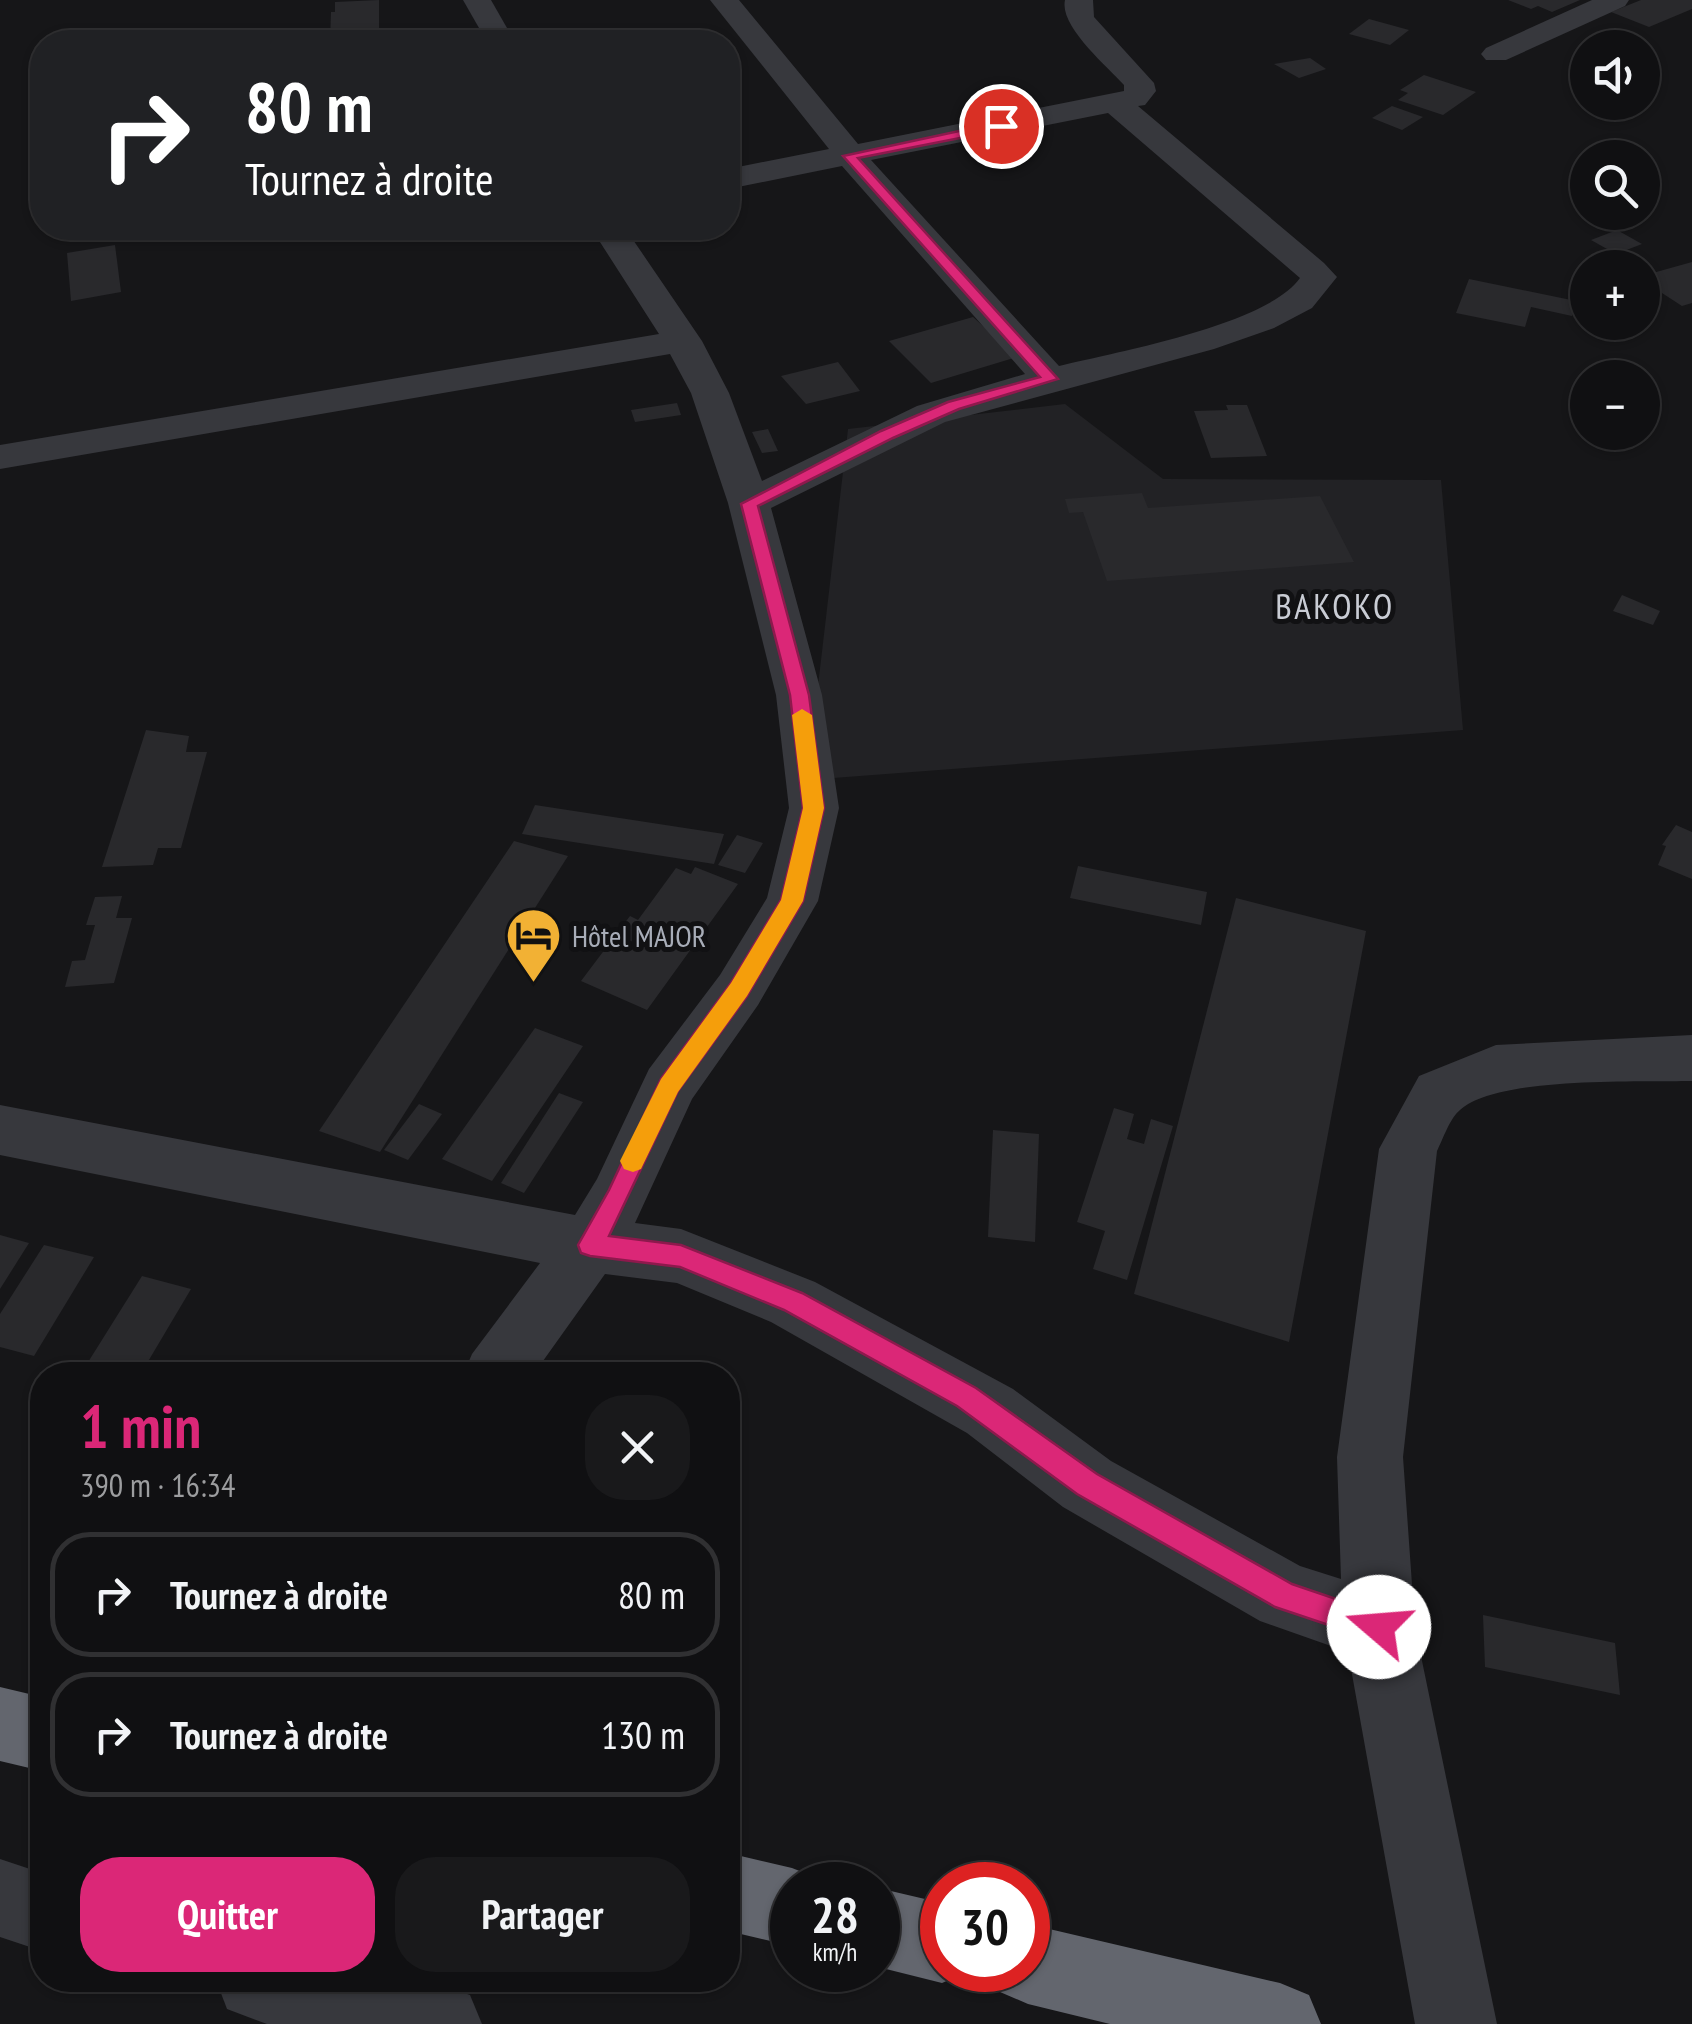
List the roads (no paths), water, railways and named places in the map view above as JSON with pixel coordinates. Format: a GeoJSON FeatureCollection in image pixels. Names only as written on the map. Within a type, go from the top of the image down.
{"type":"FeatureCollection","features":[{"type":"Feature","properties":{"kind":"highway"},"geometry":{"type":"LineString","coordinates":[[0,1724],[30,1731]]}},
{"type":"Feature","properties":{"kind":"highway"},"geometry":{"type":"LineString","coordinates":[[740,1895],[770,1902]]}},
{"type":"Feature","properties":{"kind":"highway"},"geometry":{"type":"LineString","coordinates":[[1050,1969],[1280,2024]]}},
{"type":"Feature","properties":{"kind":"street"},"geometry":{"type":"LineString","coordinates":[[477,0],[493,30]]}},
{"type":"Feature","properties":{"kind":"street"},"geometry":{"type":"LineString","coordinates":[[724,0],[849,156],[1050,379]]}},
{"type":"Feature","properties":{"kind":"street"},"geometry":{"type":"LineString","coordinates":[[740,176],[1134,98],[1141,92],[1140,83],[1081,20],[1079,0]]}},
{"type":"Feature","properties":{"kind":"street"},"geometry":{"type":"LineString","coordinates":[[1496,54],[1615,0]]}},
{"type":"Feature","properties":{"kind":"street"},"geometry":{"type":"LineString","coordinates":[[749,504],[887,434],[954,406],[1236,331],[1300,300],[1317,286],[1319,278],[1115,103]]}},
{"type":"Feature","properties":{"kind":"street"},"geometry":{"type":"LineString","coordinates":[[504,1362],[590,1245],[618,1197],[669,1086],[739,990],[792,901],[814,808],[799,695],[749,504],[710,393],[682,341],[616,240]]}},
{"type":"Feature","properties":{"kind":"street"},"geometry":{"type":"LineString","coordinates":[[0,457],[682,341]]}},
{"type":"Feature","properties":{"kind":"street"},"geometry":{"type":"LineString","coordinates":[[1456,2024],[1379,1627],[1370,1457],[1408,1150],[1439,1093],[1496,1068],[1593,1060],[1692,1058]]}},
{"type":"Feature","properties":{"kind":"street"},"geometry":{"type":"LineString","coordinates":[[0,1130],[406,1212],[590,1245],[681,1256],[793,1302],[934,1378],[990,1412],[1087,1484],[1286,1596],[1379,1627]]}},
{"type":"Feature","properties":{"kind":"street"},"geometry":{"type":"LineString","coordinates":[[0,1898],[30,1908]]}},
{"type":"Feature","properties":{"kind":"street"},"geometry":{"type":"LineString","coordinates":[[294,1992],[441,2024]]}},
{"type":"Feature","properties":{"kind":"place","name":"Hôtel MAJOR"},"geometry":{"type":"Point","coordinates":[533,984]}},
{"type":"Feature","properties":{"kind":"district","name":"BAKOKO"},"geometry":{"type":"Point","coordinates":[1335,606]}}]}
